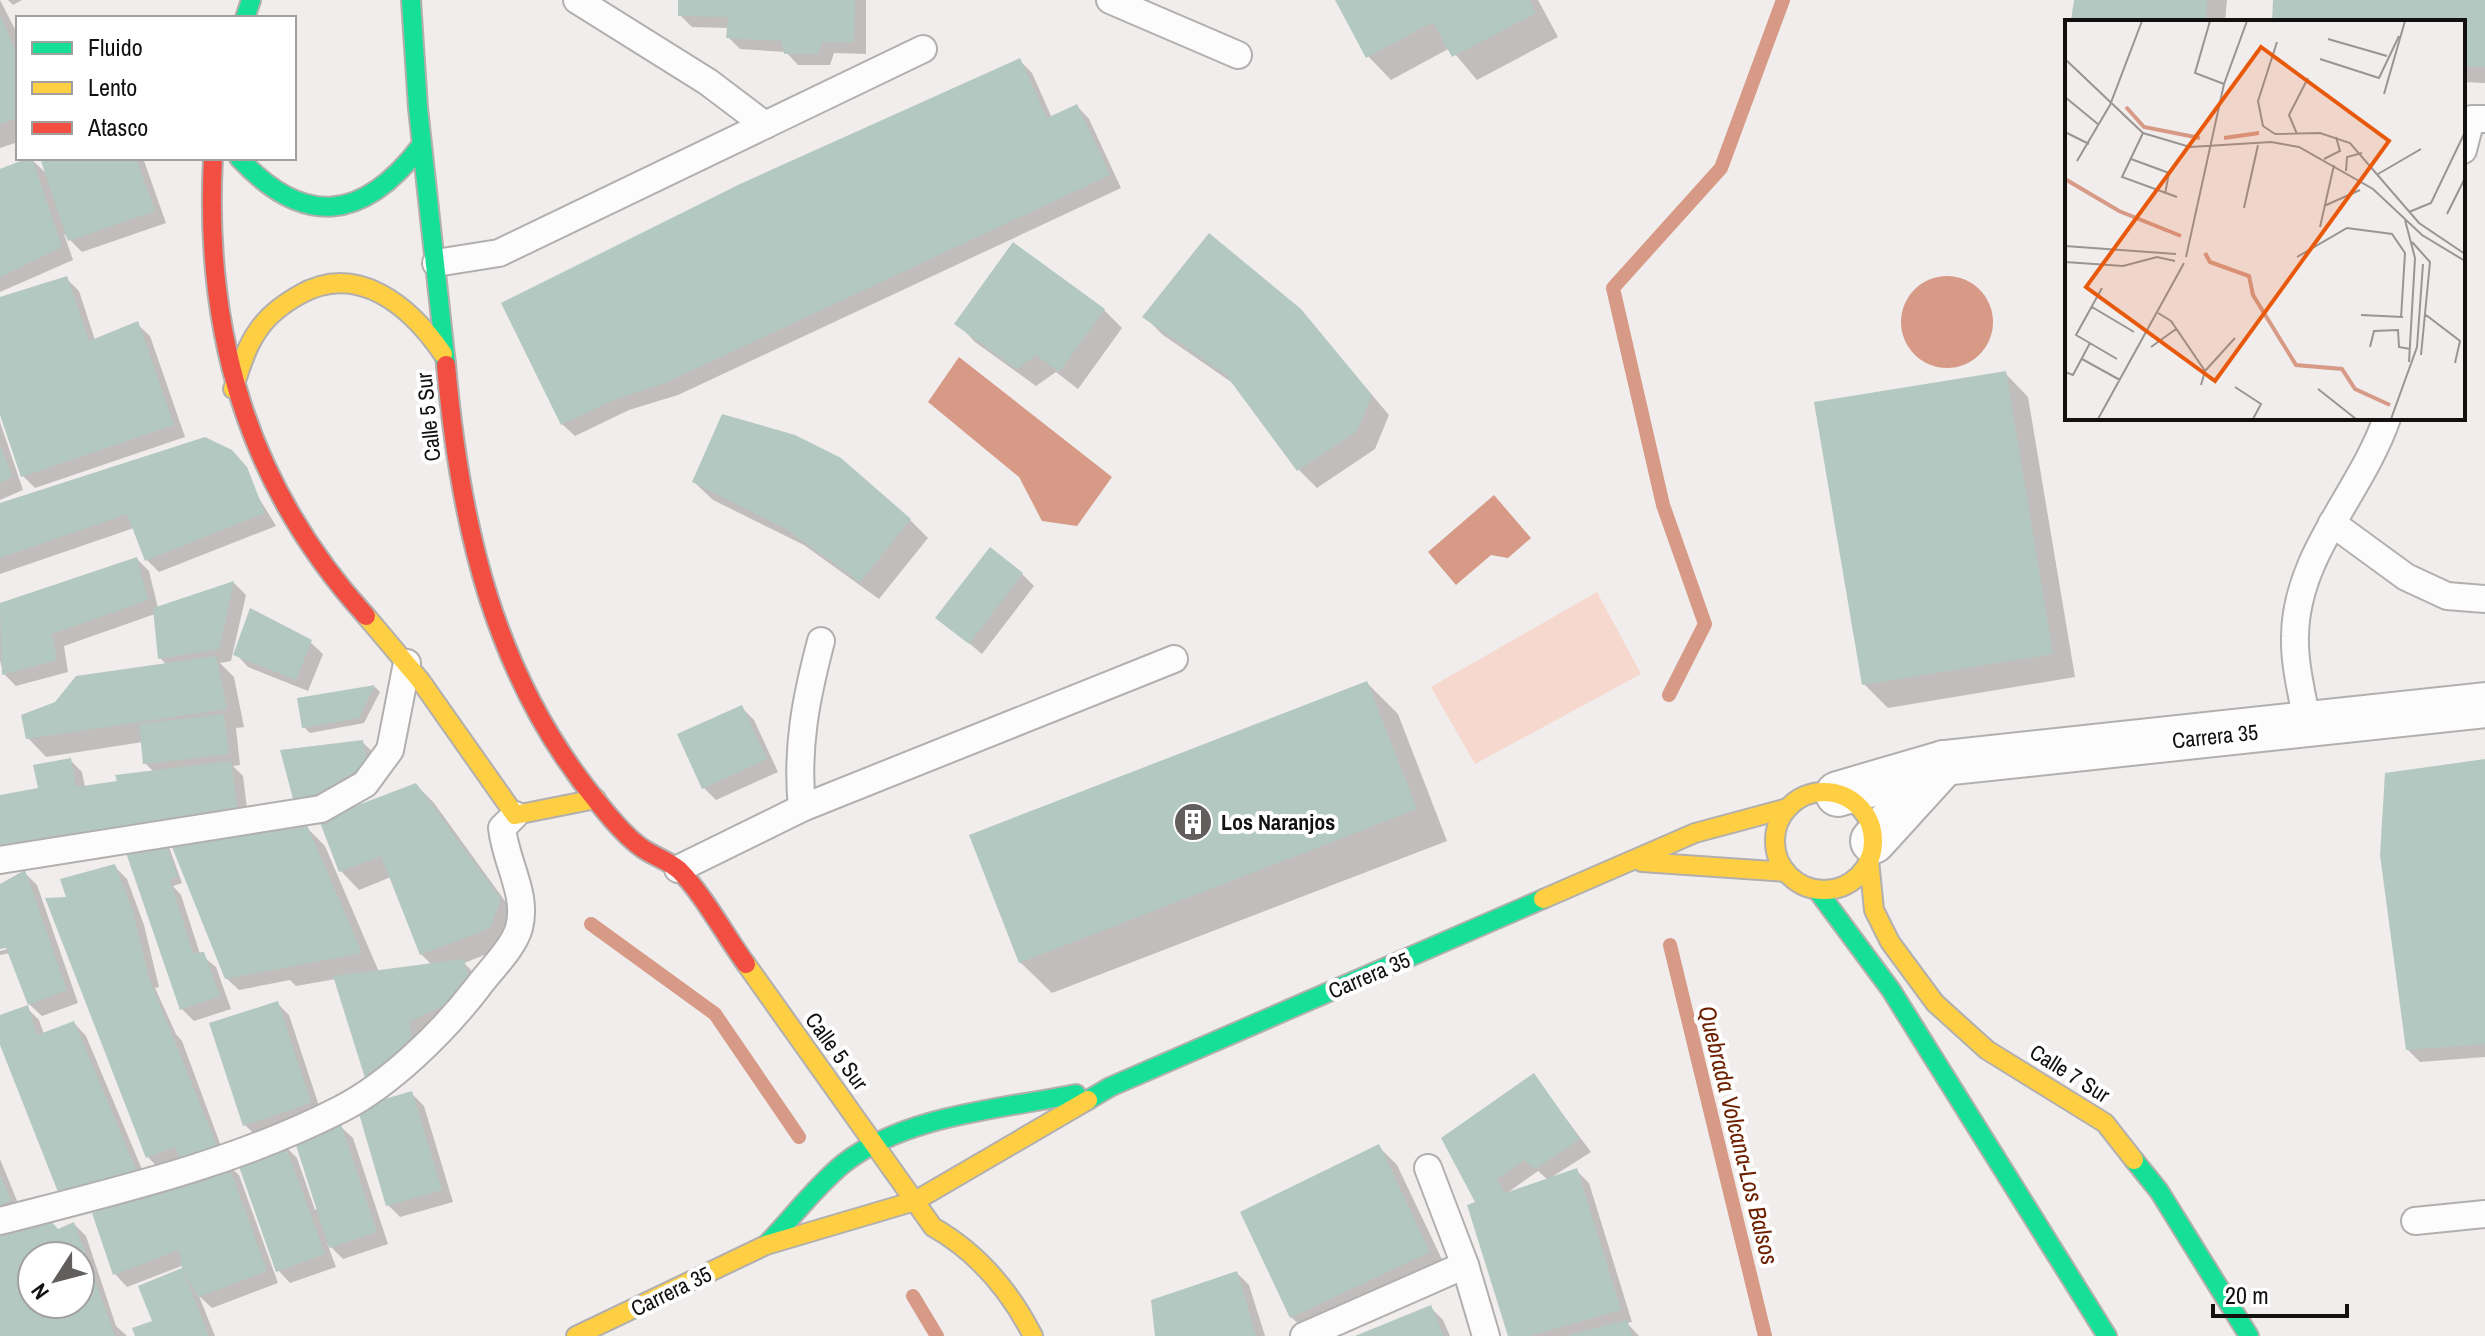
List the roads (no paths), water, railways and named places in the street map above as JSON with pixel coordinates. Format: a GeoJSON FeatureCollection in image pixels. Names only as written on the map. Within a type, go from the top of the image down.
{"type":"FeatureCollection","features":[{"type":"Feature","properties":{"kind":"street","name":"Calle 5 Sur"},"geometry":{"type":"LineString","coordinates":[[411,0],[420,147],[465,517],[481,583],[513,668],[554,741],[596,799],[635,842],[678,869],[933,1227],[959,1240],[987,1270],[1033,1336]]}},
{"type":"Feature","properties":{"kind":"street"},"geometry":{"type":"LineString","coordinates":[[241,160],[256,180],[283,199],[314,208],[347,206],[377,195],[394,182],[420,147]]}},
{"type":"Feature","properties":{"kind":"street"},"geometry":{"type":"LineString","coordinates":[[213,160],[209,194],[211,260],[217,323],[233,389],[255,444],[328,570],[407,663],[515,815],[596,799]]}},
{"type":"Feature","properties":{"kind":"street"},"geometry":{"type":"LineString","coordinates":[[233,389],[258,330],[281,305],[311,288],[334,285],[379,290],[408,307],[431,333],[446,360]]}},
{"type":"Feature","properties":{"kind":"street","name":"Carrera 35"},"geometry":{"type":"LineString","coordinates":[[1838,794],[1944,763],[2308,727],[2485,705]]}},
{"type":"Feature","properties":{"kind":"street"},"geometry":{"type":"LineString","coordinates":[[1871,851],[1863,812],[1852,801],[1838,794],[1810,795],[1788,808],[1775,839],[1778,857],[1786,872],[1800,884],[1817,890],[1833,890],[1849,884],[1861,874],[1871,851],[1944,763]]}},
{"type":"Feature","properties":{"kind":"street","name":"Carrera 35"},"geometry":{"type":"LineString","coordinates":[[576,1336],[766,1245],[915,1201],[1110,1087],[1695,833],[1788,808]]}},
{"type":"Feature","properties":{"kind":"street","name":"Calle 7 Sur"},"geometry":{"type":"LineString","coordinates":[[1871,851],[1874,910],[1890,942],[1935,1003],[1987,1050],[2105,1123],[2159,1191],[2249,1336]]}},
{"type":"Feature","properties":{"kind":"street","name":"Carrera 35"},"geometry":{"type":"LineString","coordinates":[[1628,862],[1786,872]]}},
{"type":"Feature","properties":{"kind":"street"},"geometry":{"type":"LineString","coordinates":[[1817,890],[1837,924],[1864,952],[1891,990],[2107,1336]]}},
{"type":"Feature","properties":{"kind":"street","name":"Carrera 35"},"geometry":{"type":"LineString","coordinates":[[766,1245],[844,1163],[876,1144],[918,1128],[1110,1087]]}},
{"type":"Feature","properties":{"kind":"lane"},"geometry":{"type":"LineString","coordinates":[[577,0],[708,82],[765,125]]}},
{"type":"Feature","properties":{"kind":"lane"},"geometry":{"type":"LineString","coordinates":[[1110,0],[1238,55]]}},
{"type":"Feature","properties":{"kind":"lane"},"geometry":{"type":"LineString","coordinates":[[436,263],[499,253],[923,49]]}},
{"type":"Feature","properties":{"kind":"lane"},"geometry":{"type":"LineString","coordinates":[[2465,144],[2473,119]]}},
{"type":"Feature","properties":{"kind":"lane"},"geometry":{"type":"LineString","coordinates":[[2308,727],[2295,636],[2301,595],[2315,552],[2351,498],[2386,420]]}},
{"type":"Feature","properties":{"kind":"lane"},"geometry":{"type":"LineString","coordinates":[[2332,523],[2406,577],[2447,596],[2485,599]]}},
{"type":"Feature","properties":{"kind":"lane"},"geometry":{"type":"LineString","coordinates":[[802,808],[798,765],[803,710],[821,641]]}},
{"type":"Feature","properties":{"kind":"lane"},"geometry":{"type":"LineString","coordinates":[[678,869],[802,808],[1174,659]]}},
{"type":"Feature","properties":{"kind":"lane"},"geometry":{"type":"LineString","coordinates":[[0,860],[321,809],[365,784],[390,750],[407,663]]}},
{"type":"Feature","properties":{"kind":"lane"},"geometry":{"type":"LineString","coordinates":[[0,1221],[142,1186],[238,1152],[342,1109],[406,1064],[461,1009],[518,932],[522,909],[518,884],[505,856],[502,828],[515,815]]}},
{"type":"Feature","properties":{"kind":"lane"},"geometry":{"type":"LineString","coordinates":[[1428,1168],[1465,1265],[1486,1336]]}},
{"type":"Feature","properties":{"kind":"lane"},"geometry":{"type":"LineString","coordinates":[[2415,1221],[2485,1214]]}},
{"type":"Feature","properties":{"kind":"lane"},"geometry":{"type":"LineString","coordinates":[[1304,1336],[1465,1265]]}},
{"type":"Feature","properties":{"kind":"waterway","name":"Quebrada Volcana-Los Balsos"},"geometry":{"type":"LineString","coordinates":[[1669,695],[1705,624],[1663,505],[1613,288],[1721,168],[1783,0]]}},
{"type":"Feature","properties":{"kind":"waterway"},"geometry":{"type":"LineString","coordinates":[[591,924],[715,1014],[799,1137]]}},
{"type":"Feature","properties":{"kind":"waterway","name":"Quebrada Volcana-Los Balsos"},"geometry":{"type":"LineString","coordinates":[[1670,945],[1765,1336]]}},
{"type":"Feature","properties":{"kind":"waterway"},"geometry":{"type":"LineString","coordinates":[[913,1296],[937,1336]]}},
{"type":"Feature","properties":{"kind":"place","name":"Los Naranjos"},"geometry":{"type":"Point","coordinates":[1193,822]}}]}
